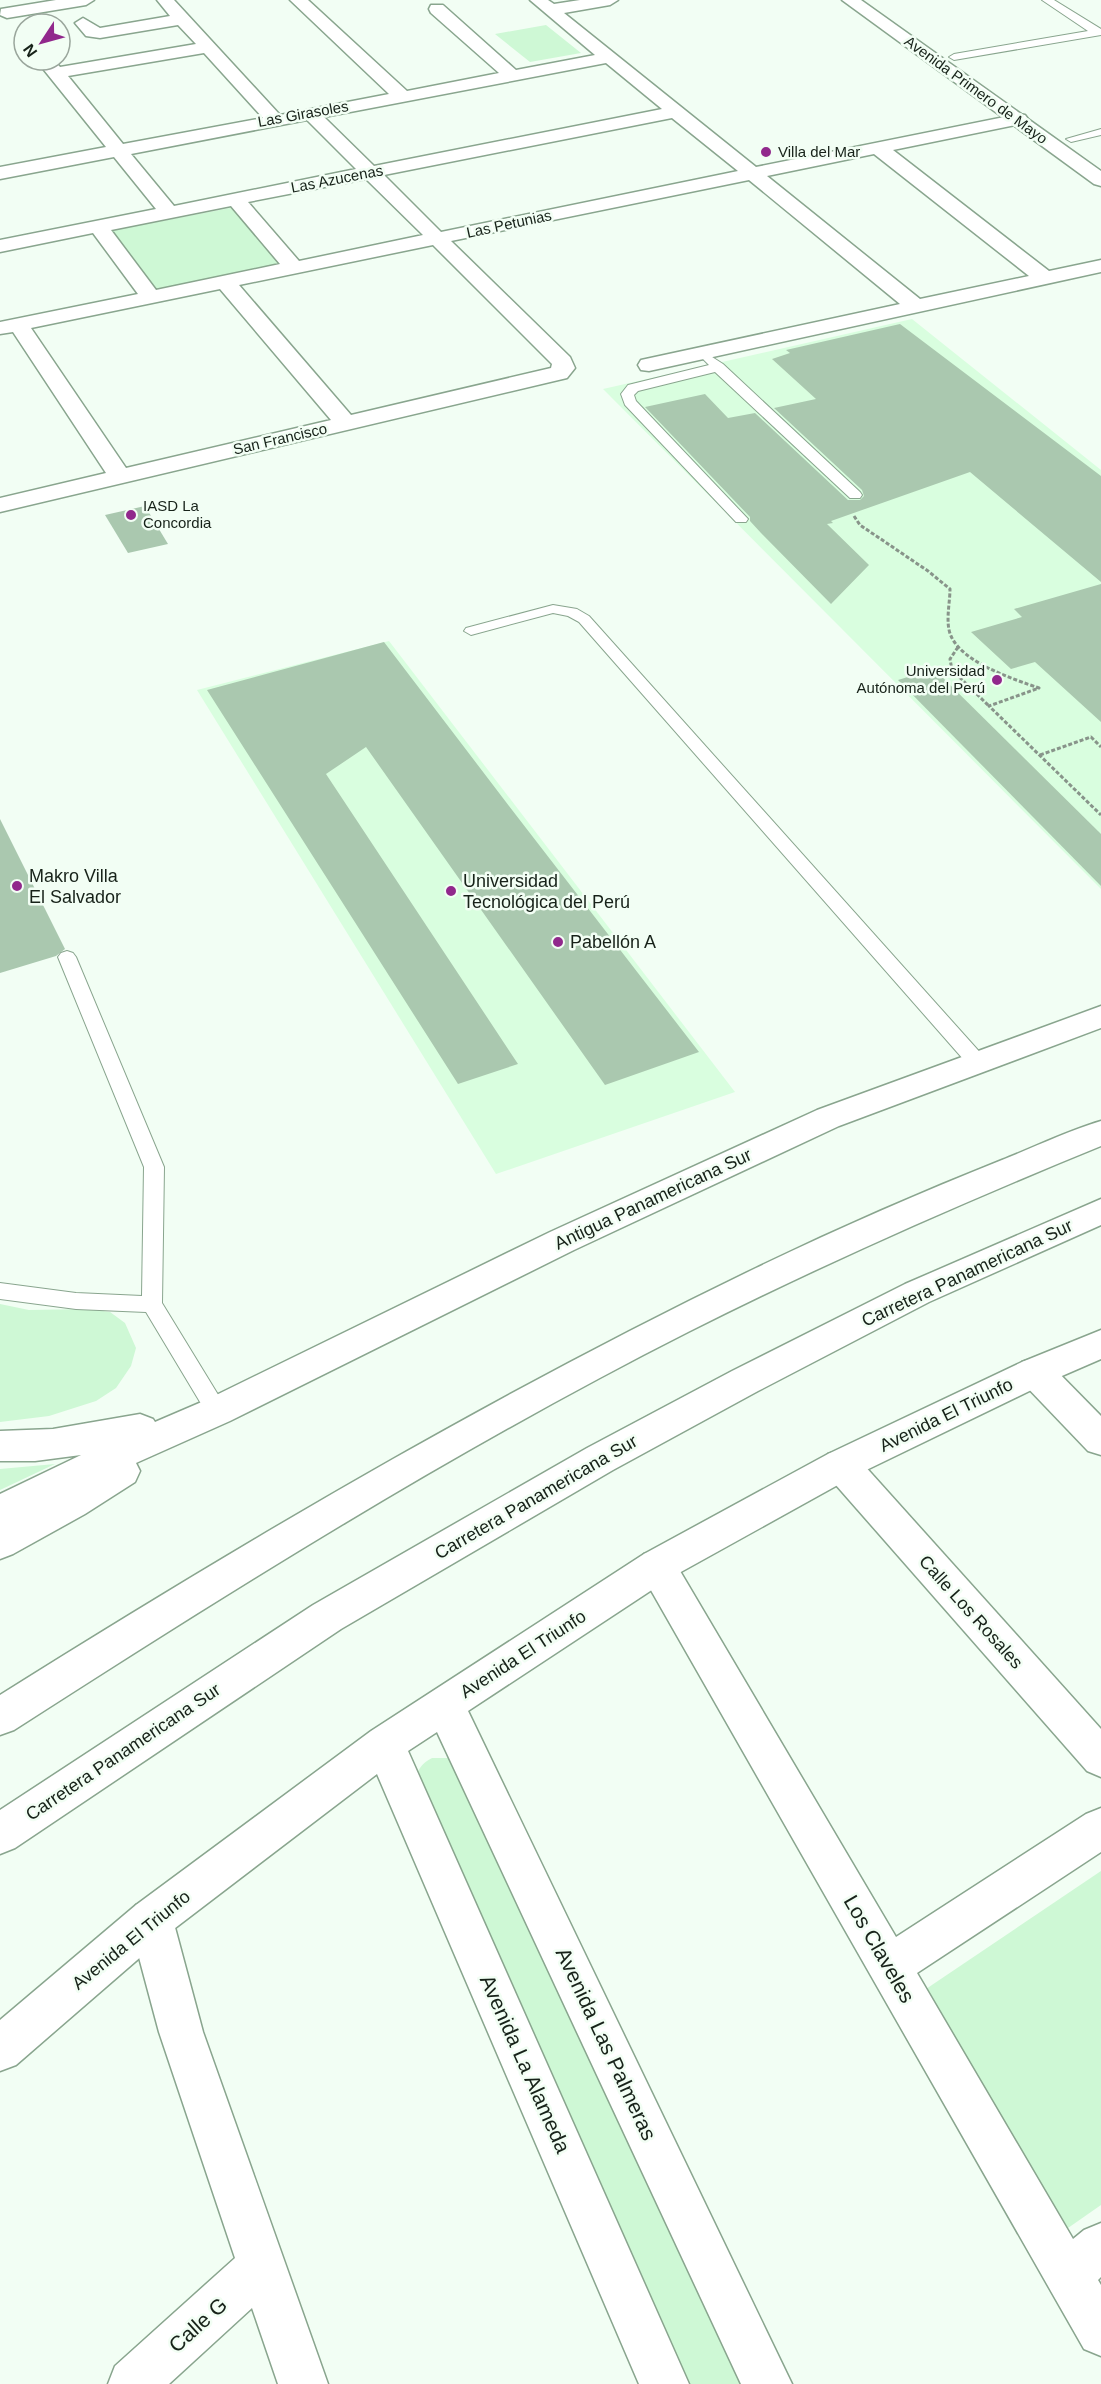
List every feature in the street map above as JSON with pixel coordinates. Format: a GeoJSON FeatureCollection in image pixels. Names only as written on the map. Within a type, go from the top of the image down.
{"type":"FeatureCollection","features":[{"type":"Feature","properties":{"kind":"main road"},"geometry":{"type":"LineString","coordinates":[[3,9],[86,0]]}},
{"type":"Feature","properties":{"kind":"main road"},"geometry":{"type":"LineString","coordinates":[[165,0],[275,120]]}},
{"type":"Feature","properties":{"kind":"main road"},"geometry":{"type":"LineString","coordinates":[[298,0],[402,96]]}},
{"type":"Feature","properties":{"kind":"main road"},"geometry":{"type":"LineString","coordinates":[[544,5],[610,0]]}},
{"type":"Feature","properties":{"kind":"main road","name":"Avenida Primero de Mayo"},"geometry":{"type":"LineString","coordinates":[[850,0],[1101,180]]}},
{"type":"Feature","properties":{"kind":"main road","name":"Avenida Primero de Mayo"},"geometry":{"type":"LineString","coordinates":[[872,0],[1101,160]]}},
{"type":"Feature","properties":{"kind":"main road"},"geometry":{"type":"LineString","coordinates":[[544,5],[917,307]]}},
{"type":"Feature","properties":{"kind":"main road"},"geometry":{"type":"LineString","coordinates":[[437,9],[513,76]]}},
{"type":"Feature","properties":{"kind":"main road"},"geometry":{"type":"LineString","coordinates":[[83,23],[93,32],[100,33],[182,19]]}},
{"type":"Feature","properties":{"kind":"main road"},"geometry":{"type":"LineString","coordinates":[[72,64],[208,47]]}},
{"type":"Feature","properties":{"kind":"main road","name":"Las Girasoles"},"geometry":{"type":"LineString","coordinates":[[0,173],[607,58]]}},
{"type":"Feature","properties":{"kind":"main road"},"geometry":{"type":"LineString","coordinates":[[55,72],[169,212]]}},
{"type":"Feature","properties":{"kind":"main road","name":"Las Azucenas"},"geometry":{"type":"LineString","coordinates":[[0,246],[674,112]]}},
{"type":"Feature","properties":{"kind":"main road"},"geometry":{"type":"LineString","coordinates":[[310,113],[436,239]]}},
{"type":"Feature","properties":{"kind":"main road","name":"Las Petunias"},"geometry":{"type":"LineString","coordinates":[[9,326],[1019,119]]}},
{"type":"Feature","properties":{"kind":"main road"},"geometry":{"type":"LineString","coordinates":[[878,148],[1045,279]]}},
{"type":"Feature","properties":{"kind":"main road"},"geometry":{"type":"LineString","coordinates":[[235,199],[294,268]]}},
{"type":"Feature","properties":{"kind":"main road"},"geometry":{"type":"LineString","coordinates":[[99,226],[151,297]]}},
{"type":"Feature","properties":{"kind":"main road","name":"San Francisco"},"geometry":{"type":"LineString","coordinates":[[0,505],[560,373],[564,368],[562,362],[436,239]]}},
{"type":"Feature","properties":{"kind":"main road"},"geometry":{"type":"LineString","coordinates":[[649,365],[710,360],[917,307],[1101,266]]}},
{"type":"Feature","properties":{"kind":"main road"},"geometry":{"type":"LineString","coordinates":[[225,282],[346,424]]}},
{"type":"Feature","properties":{"kind":"main road"},"geometry":{"type":"LineString","coordinates":[[9,326],[120,476]]}},
{"type":"Feature","properties":{"kind":"main road","name":"Antigua Panamericana Sur"},"geometry":{"type":"LineString","coordinates":[[0,1510],[132,1448],[218,1411],[562,1241],[828,1118],[1101,1017]]}},
{"type":"Feature","properties":{"kind":"main road"},"geometry":{"type":"LineString","coordinates":[[0,1717],[154,1617],[276,1542],[393,1474],[545,1391],[687,1318],[866,1232],[1026,1162],[1101,1133]]}},
{"type":"Feature","properties":{"kind":"main road","name":"Carretera Panamericana Sur"},"geometry":{"type":"LineString","coordinates":[[0,1834],[327,1617],[600,1459],[745,1381],[917,1293],[1101,1211]]}},
{"type":"Feature","properties":{"kind":"main road","name":"Avenida El Triunfo"},"geometry":{"type":"LineString","coordinates":[[0,2049],[151,1920],[385,1744],[657,1566],[841,1465],[1035,1372],[1101,1344]]}},
{"type":"Feature","properties":{"kind":"main road"},"geometry":{"type":"LineString","coordinates":[[1035,1372],[1101,1440]]}},
{"type":"Feature","properties":{"kind":"main road"},"geometry":{"type":"LineString","coordinates":[[0,1446],[18,1447],[91,1440],[218,1411]]}},
{"type":"Feature","properties":{"kind":"main road","name":"Antigua Panamericana Sur"},"geometry":{"type":"LineString","coordinates":[[0,1543],[72,1503],[218,1411]]}},
{"type":"Feature","properties":{"kind":"main road","name":"Calle Los Rosales"},"geometry":{"type":"LineString","coordinates":[[841,1465],[1101,1758]]}},
{"type":"Feature","properties":{"kind":"main road","name":"Los Claveles"},"geometry":{"type":"LineString","coordinates":[[657,1566],[889,1966],[1084,2260],[1101,2332]]}},
{"type":"Feature","properties":{"kind":"main road","name":"Avenida Las Palmeras"},"geometry":{"type":"LineString","coordinates":[[445,1705],[767,2384]]}},
{"type":"Feature","properties":{"kind":"main road","name":"Avenida La Alameda"},"geometry":{"type":"LineString","coordinates":[[385,1744],[664,2384]]}},
{"type":"Feature","properties":{"kind":"main road"},"geometry":{"type":"LineString","coordinates":[[889,1966],[1101,1828]]}},
{"type":"Feature","properties":{"kind":"main road"},"geometry":{"type":"LineString","coordinates":[[151,1920],[181,2032],[303,2384]]}},
{"type":"Feature","properties":{"kind":"main road","name":"Calle G"},"geometry":{"type":"LineString","coordinates":[[133,2384],[262,2266]]}},
{"type":"Feature","properties":{"kind":"lane"},"geometry":{"type":"LineString","coordinates":[[1047,0],[1099,33]]}},
{"type":"Feature","properties":{"kind":"lane"},"geometry":{"type":"LineString","coordinates":[[954,57],[1099,33]]}},
{"type":"Feature","properties":{"kind":"lane"},"geometry":{"type":"LineString","coordinates":[[1071,139],[1101,132]]}},
{"type":"Feature","properties":{"kind":"lane"},"geometry":{"type":"LineString","coordinates":[[741,519],[630,402],[627,394],[633,388],[710,360],[855,495]]}},
{"type":"Feature","properties":{"kind":"lane"},"geometry":{"type":"LineString","coordinates":[[471,630],[553,609],[572,612],[584,619],[978,1063]]}},
{"type":"Feature","properties":{"kind":"lane"},"geometry":{"type":"LineString","coordinates":[[67,957],[154,1167],[152,1304],[218,1411]]}},
{"type":"Feature","properties":{"kind":"lane"},"geometry":{"type":"LineString","coordinates":[[0,1291],[94,1303],[152,1304]]}},
{"type":"Feature","properties":{"kind":"path"},"geometry":{"type":"LineString","coordinates":[[855,495],[850,510],[860,525],[928,571],[950,589],[950,636],[958,647],[994,671],[1010,679],[1039,688],[989,706]]}},
{"type":"Feature","properties":{"kind":"path"},"geometry":{"type":"LineString","coordinates":[[958,647],[950,659],[952,670],[1101,815]]}},
{"type":"Feature","properties":{"kind":"path"},"geometry":{"type":"LineString","coordinates":[[1040,755],[1091,737],[1101,747]]}},
{"type":"Feature","properties":{"kind":"shaded area"},"geometry":{"type":"Polygon","coordinates":[[[546,25],[581,53],[530,62],[495,34],[546,25]]]}},
{"type":"Feature","properties":{"kind":"shaded area"},"geometry":{"type":"Polygon","coordinates":[[[235,207],[284,265],[154,291],[110,231],[235,207]]]}},
{"type":"Feature","properties":{"kind":"shaded area","name":"Universidad Autónoma del Perú"},"geometry":{"type":"Polygon","coordinates":[[[912,319],[1101,470],[1101,889],[603,389],[912,319]]]}},
{"type":"Feature","properties":{"kind":"shaded area","name":"Universidad Tecnológica del Perú"},"geometry":{"type":"Polygon","coordinates":[[[389,641],[735,1092],[496,1174],[197,690],[389,641]]]}},
{"type":"Feature","properties":{"kind":"shaded area"},"geometry":{"type":"Polygon","coordinates":[[[0,1304],[29,1310],[88,1309],[110,1312],[125,1323],[136,1348],[131,1366],[116,1388],[96,1401],[49,1416],[0,1422],[0,1304]]]}},
{"type":"Feature","properties":{"kind":"shaded area"},"geometry":{"type":"Polygon","coordinates":[[[55,1464],[0,1490],[0,1469],[55,1464]]]}},
{"type":"Feature","properties":{"kind":"shaded area"},"geometry":{"type":"Polygon","coordinates":[[[432,1758],[452,1758],[750,2384],[688,2384],[415,1780],[421,1767],[432,1758]]]}},
{"type":"Feature","properties":{"kind":"shaded area"},"geometry":{"type":"Polygon","coordinates":[[[1101,1871],[1101,2205],[1068,2228],[923,1991],[1101,1871]]]}},
{"type":"Feature","properties":{"kind":"building"},"geometry":{"type":"Polygon","coordinates":[[[900,324],[1101,476],[1101,582],[970,472],[827,524],[869,565],[831,604],[761,533],[750,521],[750,517],[645,407],[705,394],[728,418],[755,413],[848,500],[860,500],[864,496],[862,490],[774,408],[816,399],[772,359],[790,353],[786,350],[900,324]]]}},
{"type":"Feature","properties":{"kind":"building"},"geometry":{"type":"Polygon","coordinates":[[[145,506],[168,544],[128,553],[105,515],[145,506]]]}},
{"type":"Feature","properties":{"kind":"building"},"geometry":{"type":"Polygon","coordinates":[[[1101,584],[1101,722],[1035,662],[1011,669],[971,632],[1022,617],[1014,609],[1101,584]]]}},
{"type":"Feature","properties":{"kind":"building","name":"Universidad Tecnológica del Perú"},"geometry":{"type":"Polygon","coordinates":[[[384,642],[699,1052],[605,1085],[366,747],[326,774],[518,1064],[458,1084],[207,690],[384,642]]]}},
{"type":"Feature","properties":{"kind":"building"},"geometry":{"type":"Polygon","coordinates":[[[934,669],[1101,834],[1101,886],[898,680],[934,669]]]}},
{"type":"Feature","properties":{"kind":"building","name":"Makro Villa El Salvador"},"geometry":{"type":"Polygon","coordinates":[[[0,819],[65,949],[56,956],[0,973],[0,819]]]}},
{"type":"Feature","properties":{"kind":"place","name":"Villa del Mar"},"geometry":{"type":"Point","coordinates":[766,152]}},
{"type":"Feature","properties":{"kind":"place","name":"IASD La Concordia"},"geometry":{"type":"Point","coordinates":[131,515]}},
{"type":"Feature","properties":{"kind":"place","name":"Universidad Autónoma del Perú"},"geometry":{"type":"Point","coordinates":[997,680]}},
{"type":"Feature","properties":{"kind":"place","name":"Makro Villa El Salvador"},"geometry":{"type":"Point","coordinates":[17,886]}},
{"type":"Feature","properties":{"kind":"place","name":"Universidad Tecnológica del Perú"},"geometry":{"type":"Point","coordinates":[451,891]}},
{"type":"Feature","properties":{"kind":"place","name":"Pabellón A"},"geometry":{"type":"Point","coordinates":[558,942]}}]}
